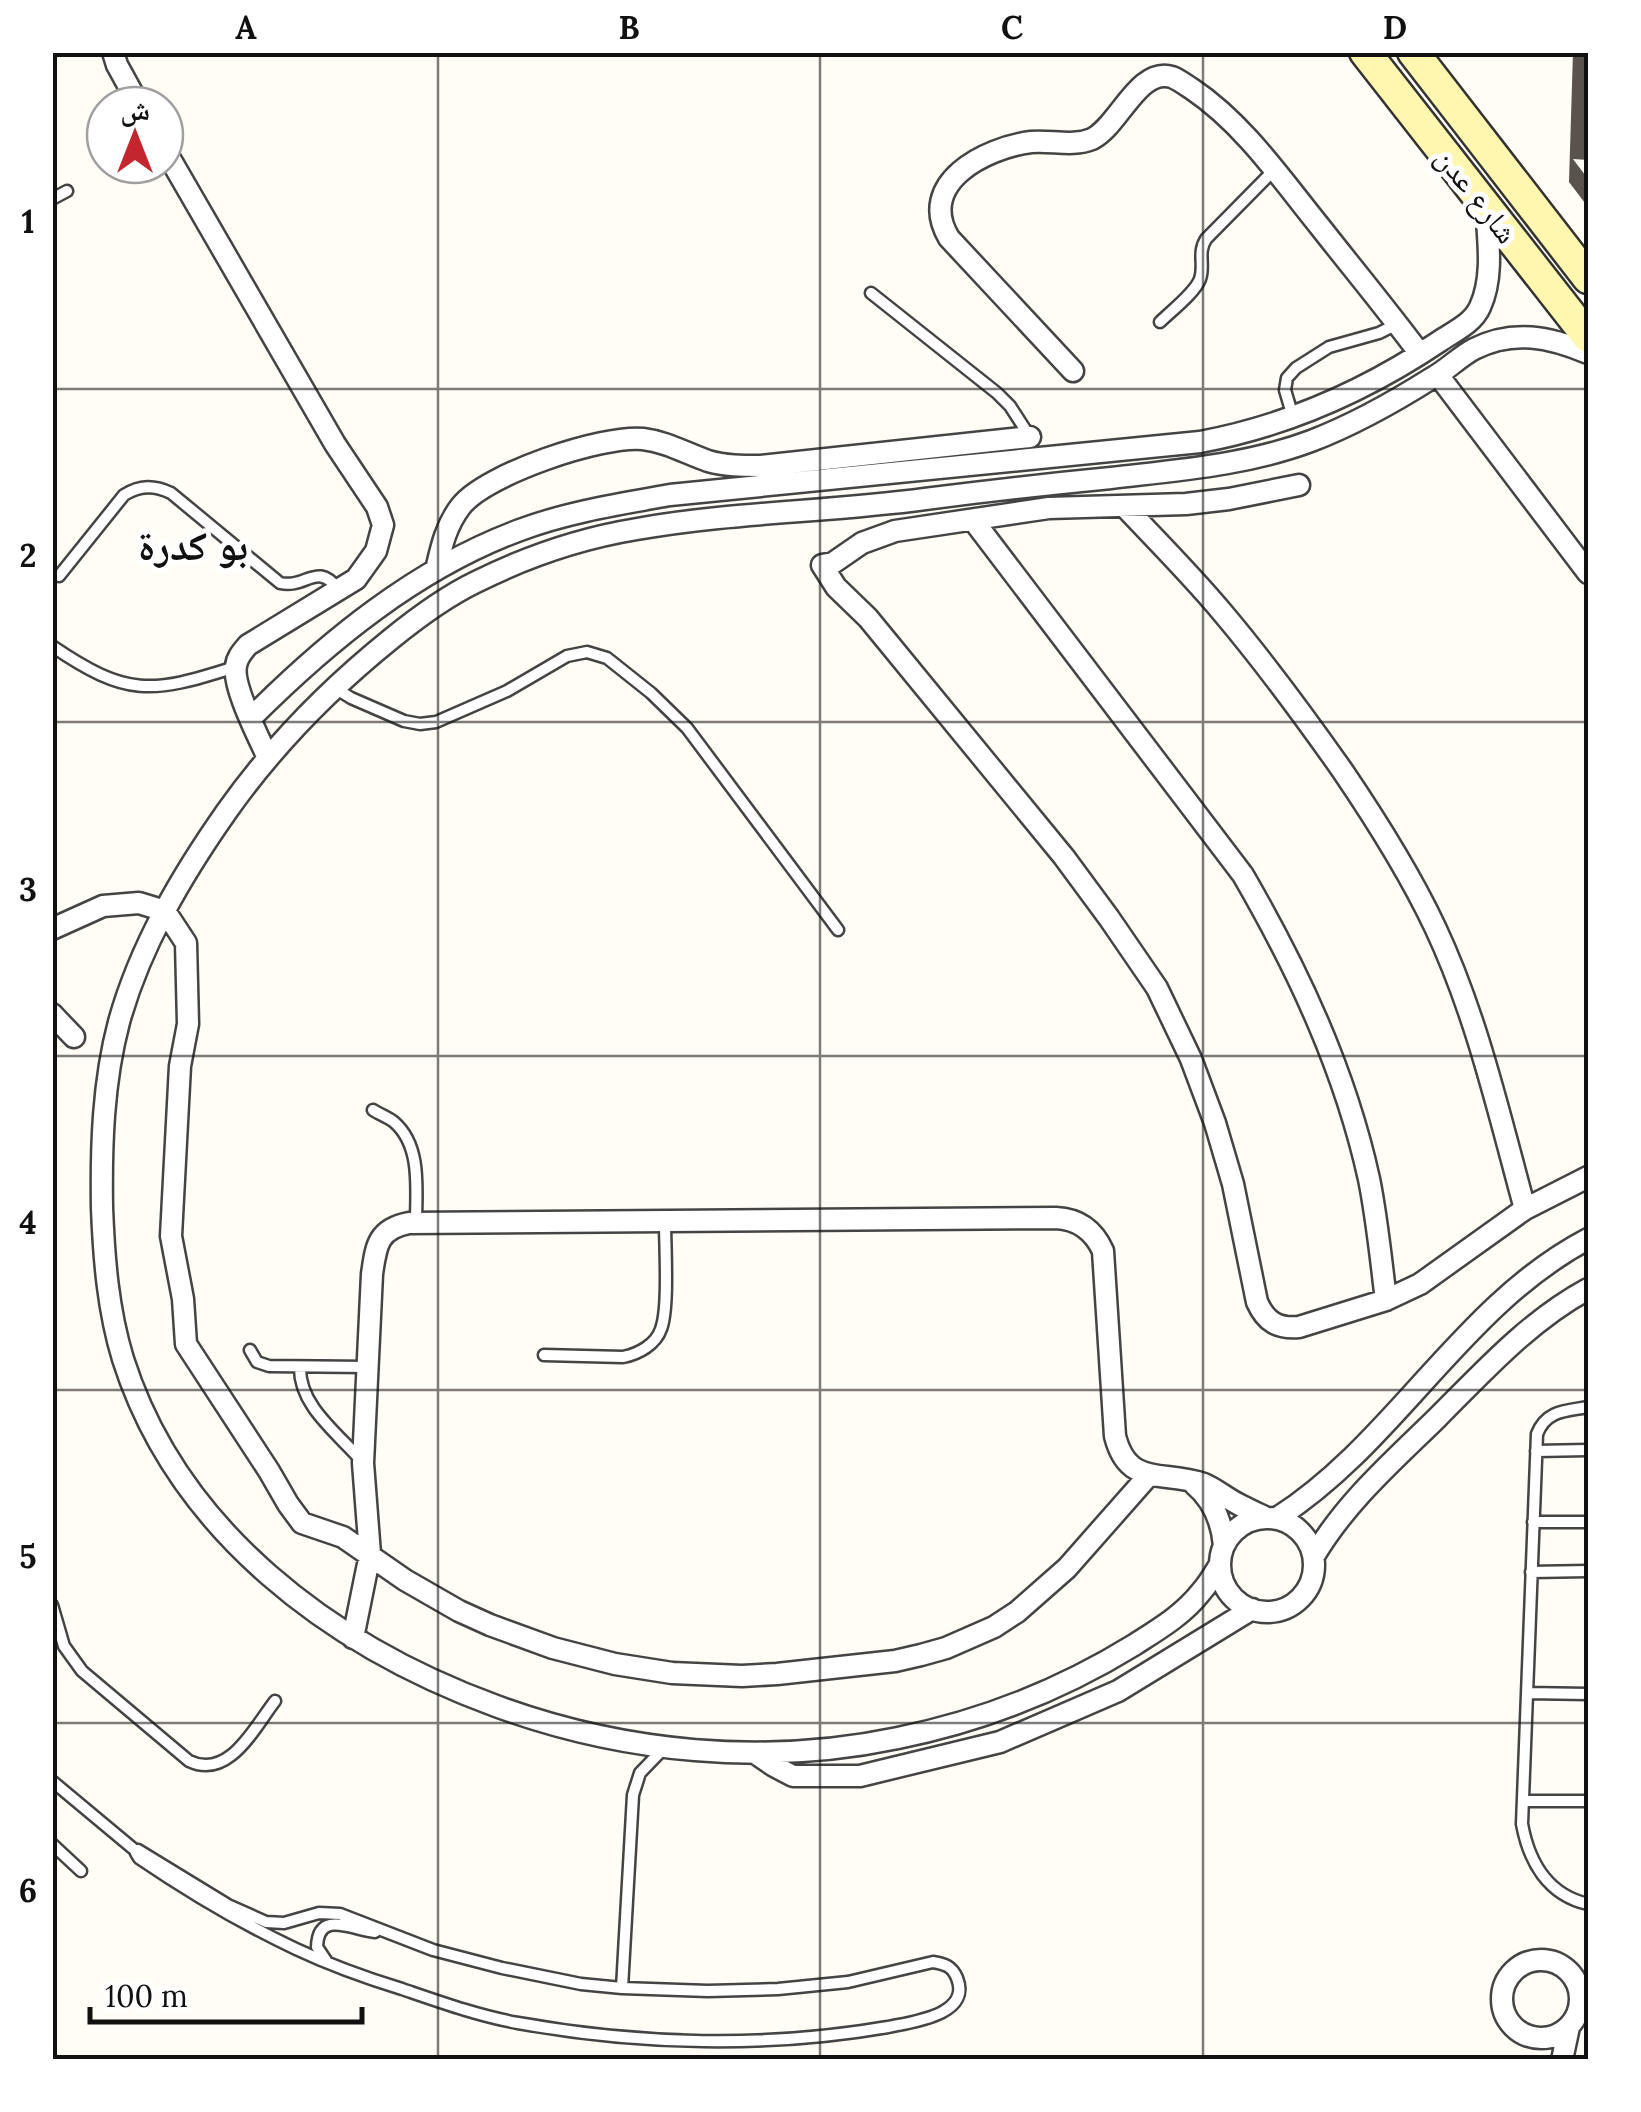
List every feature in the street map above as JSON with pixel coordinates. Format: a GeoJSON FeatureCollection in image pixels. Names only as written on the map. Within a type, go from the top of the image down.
{"type":"FeatureCollection","features":[{"type":"Feature","properties":{"kind":"street"},"geometry":{"type":"LineString","coordinates":[[113,52],[128,85]]}},
{"type":"Feature","properties":{"kind":"street","name":"شارع عدن"},"geometry":{"type":"LineString","coordinates":[[1366,52],[1588,338]]}},
{"type":"Feature","properties":{"kind":"street","name":"شارع عدن"},"geometry":{"type":"LineString","coordinates":[[1413,52],[1588,278]]}},
{"type":"Feature","properties":{"kind":"street"},"geometry":{"type":"LineString","coordinates":[[1073,371],[949,238],[940,209],[943,191],[955,176],[1010,147],[1095,138],[1143,84],[1164,76],[1180,81],[1220,110],[1247,138],[1420,354]]}},
{"type":"Feature","properties":{"kind":"street"},"geometry":{"type":"LineString","coordinates":[[185,183],[335,444],[377,506],[383,525],[376,551],[356,578],[248,645],[240,654],[235,668],[236,684],[268,758]]}},
{"type":"Feature","properties":{"kind":"street"},"geometry":{"type":"LineString","coordinates":[[251,718],[344,633],[436,570],[520,530],[620,504],[708,491],[1200,442],[1293,418],[1347,395],[1474,318],[1487,286],[1486,206]]}},
{"type":"Feature","properties":{"kind":"street"},"geometry":{"type":"LineString","coordinates":[[1588,352],[1541,337],[1496,340],[1472,350],[1438,375],[1333,432],[1278,452],[1214,467],[875,506],[646,527],[572,544],[476,582],[447,598],[334,688],[268,758],[210,836],[165,911],[120,1018],[109,1075],[102,1219],[116,1333],[151,1429],[209,1516],[287,1591],[353,1638],[420,1674],[508,1710],[599,1736],[755,1753],[874,1744],[932,1732],[989,1715],[1097,1668],[1174,1618],[1206,1587],[1232,1534],[1240,1526],[1272,1518],[1299,1504],[1340,1469],[1503,1300],[1553,1260],[1588,1239]]}},
{"type":"Feature","properties":{"kind":"street"},"geometry":{"type":"LineString","coordinates":[[1438,375],[1588,574]]}},
{"type":"Feature","properties":{"kind":"street"},"geometry":{"type":"LineString","coordinates":[[436,570],[454,517],[473,493],[498,478],[588,445],[622,438],[652,440],[710,462],[761,466],[1030,437]]}},
{"type":"Feature","properties":{"kind":"street"},"geometry":{"type":"LineString","coordinates":[[874,474],[878,536]]}},
{"type":"Feature","properties":{"kind":"street"},"geometry":{"type":"LineString","coordinates":[[1299,484],[1186,504],[1049,508],[878,536],[822,565],[836,587],[868,618],[1064,857],[1157,988],[1191,1058],[1215,1123],[1233,1184],[1257,1302],[1272,1324],[1299,1327],[1386,1300],[1436,1274],[1525,1209],[1588,1177]]}},
{"type":"Feature","properties":{"kind":"street"},"geometry":{"type":"LineString","coordinates":[[1124,506],[1191,576],[1254,651],[1368,808],[1410,878],[1435,927],[1476,1032],[1525,1209]]}},
{"type":"Feature","properties":{"kind":"street"},"geometry":{"type":"LineString","coordinates":[[974,520],[1243,875],[1276,932],[1308,998],[1353,1118],[1369,1180],[1386,1300]]}},
{"type":"Feature","properties":{"kind":"street"},"geometry":{"type":"LineString","coordinates":[[52,929],[103,906],[139,903],[165,911],[186,943],[188,1024],[180,1066],[171,1236],[183,1299],[186,1344],[302,1523],[343,1536],[405,1580],[460,1611],[553,1648],[672,1673],[778,1674],[920,1656],[994,1627],[1017,1612],[1068,1568],[1149,1475]]}},
{"type":"Feature","properties":{"kind":"street"},"geometry":{"type":"LineString","coordinates":[[54,1021],[74,1038]]}},
{"type":"Feature","properties":{"kind":"street"},"geometry":{"type":"LineString","coordinates":[[353,1638],[370,1554],[364,1463],[372,1274],[376,1248],[385,1234],[392,1228],[416,1222],[1056,1218],[1076,1222],[1098,1241],[1105,1262],[1114,1436],[1118,1450],[1136,1471],[1149,1475],[1188,1480],[1207,1485],[1237,1504],[1301,1532],[1312,1547],[1314,1575],[1296,1603],[1275,1611],[1252,1610],[1232,1597],[1221,1576],[1223,1534],[1210,1500],[1188,1480]]}},
{"type":"Feature","properties":{"kind":"street"},"geometry":{"type":"LineString","coordinates":[[1314,1556],[1354,1500],[1505,1350],[1550,1312],[1588,1288]]}},
{"type":"Feature","properties":{"kind":"street"},"geometry":{"type":"LineString","coordinates":[[755,1753],[794,1776],[860,1776],[1000,1742],[1118,1691],[1252,1610]]}},
{"type":"Feature","properties":{"kind":"street"},"geometry":{"type":"LineString","coordinates":[[1562,2060],[1578,2017],[1581,1977],[1555,1962],[1531,1961],[1519,1966],[1504,1985],[1507,2019],[1524,2034],[1535,2038],[1558,2034],[1578,2017]]}},
{"type":"Feature","properties":{"kind":"street"},"geometry":{"type":"LineString","coordinates":[[1535,2038],[1548,2060]]}},
{"type":"Feature","properties":{"kind":"lane"},"geometry":{"type":"LineString","coordinates":[[1160,322],[1198,284],[1200,251],[1206,239],[1274,170]]}},
{"type":"Feature","properties":{"kind":"lane"},"geometry":{"type":"LineString","coordinates":[[52,198],[66,191]]}},
{"type":"Feature","properties":{"kind":"lane"},"geometry":{"type":"LineString","coordinates":[[871,293],[997,392],[1030,437]]}},
{"type":"Feature","properties":{"kind":"lane"},"geometry":{"type":"LineString","coordinates":[[1293,418],[1284,390],[1287,378],[1296,368],[1329,347],[1360,340],[1398,324]]}},
{"type":"Feature","properties":{"kind":"lane"},"geometry":{"type":"LineString","coordinates":[[59,576],[124,495],[152,486],[171,493],[280,583],[294,585],[321,576],[338,590]]}},
{"type":"Feature","properties":{"kind":"lane"},"geometry":{"type":"LineString","coordinates":[[52,646],[92,671],[143,687],[177,685],[235,668]]}},
{"type":"Feature","properties":{"kind":"lane"},"geometry":{"type":"LineString","coordinates":[[334,688],[404,721],[420,724],[436,722],[507,691],[567,656],[588,652],[607,658],[652,693],[696,738],[838,930]]}},
{"type":"Feature","properties":{"kind":"lane"},"geometry":{"type":"LineString","coordinates":[[372,1110],[394,1123],[411,1149],[416,1170],[416,1222]]}},
{"type":"Feature","properties":{"kind":"lane"},"geometry":{"type":"LineString","coordinates":[[544,1355],[630,1356],[653,1341],[662,1324],[665,1221]]}},
{"type":"Feature","properties":{"kind":"lane"},"geometry":{"type":"LineString","coordinates":[[250,1350],[262,1365],[367,1367]]}},
{"type":"Feature","properties":{"kind":"lane"},"geometry":{"type":"LineString","coordinates":[[300,1367],[301,1386],[309,1402],[364,1463]]}},
{"type":"Feature","properties":{"kind":"lane"},"geometry":{"type":"LineString","coordinates":[[1588,1407],[1554,1414],[1538,1428],[1522,1824],[1534,1864],[1548,1882],[1564,1896],[1588,1904]]}},
{"type":"Feature","properties":{"kind":"lane"},"geometry":{"type":"LineString","coordinates":[[1536,1451],[1588,1450]]}},
{"type":"Feature","properties":{"kind":"lane"},"geometry":{"type":"LineString","coordinates":[[1533,1522],[1588,1522]]}},
{"type":"Feature","properties":{"kind":"lane"},"geometry":{"type":"LineString","coordinates":[[1531,1572],[1588,1571]]}},
{"type":"Feature","properties":{"kind":"lane"},"geometry":{"type":"LineString","coordinates":[[52,1605],[64,1646],[82,1671],[198,1764],[216,1765],[232,1756],[276,1701]]}},
{"type":"Feature","properties":{"kind":"lane"},"geometry":{"type":"LineString","coordinates":[[1527,1693],[1588,1694]]}},
{"type":"Feature","properties":{"kind":"lane"},"geometry":{"type":"LineString","coordinates":[[622,1988],[633,1795],[640,1773],[666,1746]]}},
{"type":"Feature","properties":{"kind":"lane"},"geometry":{"type":"LineString","coordinates":[[53,1782],[136,1851],[139,1858],[224,1912],[328,1963],[414,1994],[515,2022],[618,2036],[778,2039],[920,2021],[951,2007],[958,1996],[959,1983],[954,1972],[946,1964],[934,1962],[848,1982],[778,1989],[708,1991],[581,1984],[433,1950],[328,1913],[276,1924],[255,1918],[143,1851],[136,1851]]}},
{"type":"Feature","properties":{"kind":"lane"},"geometry":{"type":"LineString","coordinates":[[1523,1800],[1588,1801]]}},
{"type":"Feature","properties":{"kind":"lane"},"geometry":{"type":"LineString","coordinates":[[52,1844],[81,1871]]}},
{"type":"Feature","properties":{"kind":"lane"},"geometry":{"type":"LineString","coordinates":[[328,1963],[317,1948],[325,1927],[340,1923],[386,1932]]}},
{"type":"Feature","properties":{"kind":"building"},"geometry":{"type":"Polygon","coordinates":[[[1573,52],[1588,52],[1588,160],[1573,159],[1588,179],[1588,207],[1569,182],[1573,52]]]}},
{"type":"Feature","properties":{"kind":"district","name":"بو كدرة"},"geometry":{"type":"Point","coordinates":[193,545]}}]}
